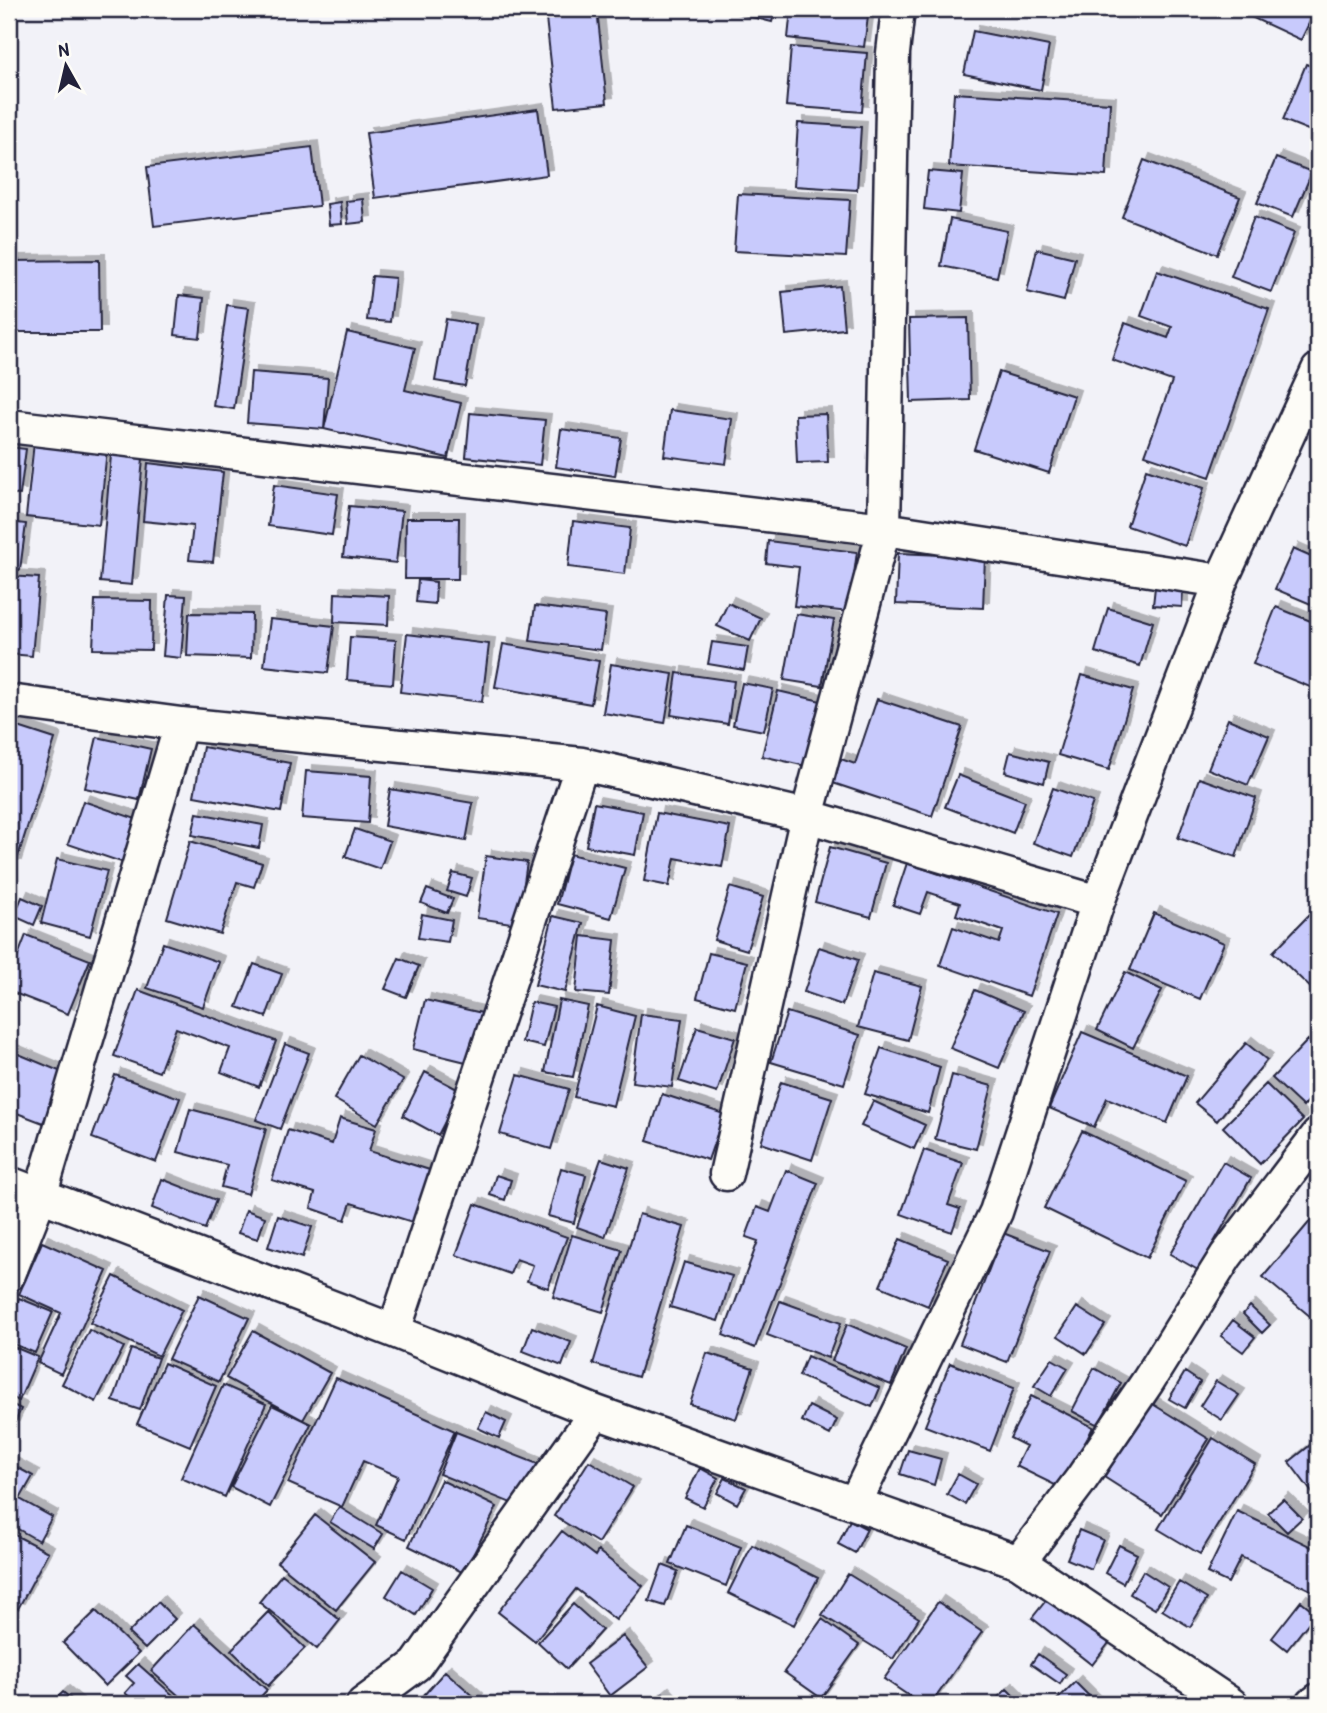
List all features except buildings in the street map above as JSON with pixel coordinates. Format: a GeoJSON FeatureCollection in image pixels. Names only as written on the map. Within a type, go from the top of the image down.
{"type":"FeatureCollection","features":[{"type":"Feature","properties":{"kind":"street"},"geometry":{"type":"LineString","coordinates":[[726,1174],[807,816],[884,529],[893,53],[898,9]]}},
{"type":"Feature","properties":{"kind":"street"},"geometry":{"type":"LineString","coordinates":[[855,1503],[996,1212],[1098,902],[1222,581],[1318,370]]}},
{"type":"Feature","properties":{"kind":"street"},"geometry":{"type":"LineString","coordinates":[[9,426],[884,529],[1222,581]]}},
{"type":"Feature","properties":{"kind":"street"},"geometry":{"type":"LineString","coordinates":[[9,701],[181,723],[582,764],[807,816],[1098,902]]}},
{"type":"Feature","properties":{"kind":"street"},"geometry":{"type":"LineString","coordinates":[[9,1274],[40,1196],[181,723]]}},
{"type":"Feature","properties":{"kind":"street"},"geometry":{"type":"LineString","coordinates":[[394,1331],[582,764]]}},
{"type":"Feature","properties":{"kind":"street"},"geometry":{"type":"LineString","coordinates":[[1019,1562],[1080,1481],[1226,1256],[1318,1135]]}},
{"type":"Feature","properties":{"kind":"street"},"geometry":{"type":"LineString","coordinates":[[9,1183],[596,1412],[1019,1562],[1231,1704]]}},
{"type":"Feature","properties":{"kind":"street"},"geometry":{"type":"LineString","coordinates":[[363,1704],[416,1665],[596,1412]]}},
{"type":"Feature","properties":{"kind":"street"},"geometry":{"type":"LineString","coordinates":[[1313,1704],[1318,1700]]}}]}
